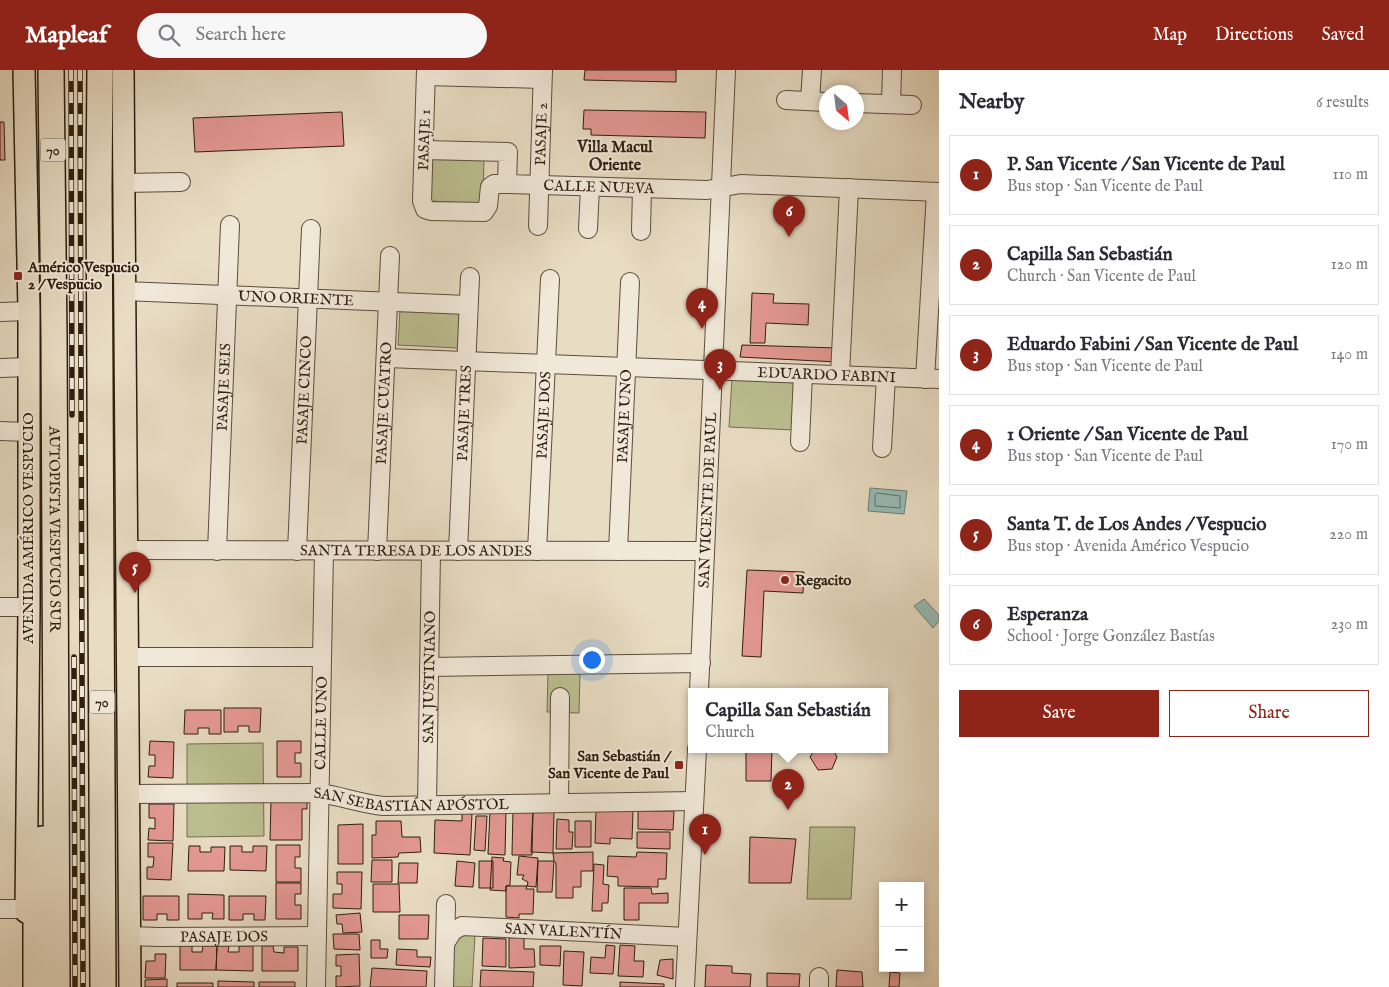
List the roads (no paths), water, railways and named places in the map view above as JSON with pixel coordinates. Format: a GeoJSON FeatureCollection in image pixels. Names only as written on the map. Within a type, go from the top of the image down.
{"type":"FeatureCollection","features":[{"type":"Feature","properties":{"kind":"highway","name":"AUTOPISTA VESPUCIO SUR"},"geometry":{"type":"LineString","coordinates":[[51,70],[54,240],[57,987]]}},
{"type":"Feature","properties":{"kind":"highway","name":"70"},"geometry":{"type":"LineString","coordinates":[[100,70],[99,195],[104,987]]}},
{"type":"Feature","properties":{"kind":"highway"},"geometry":{"type":"LineString","coordinates":[[36,987],[36,909],[39,865],[44,823],[56,760]]}},
{"type":"Feature","properties":{"kind":"highway"},"geometry":{"type":"LineString","coordinates":[[103,905],[117,987]]}},
{"type":"Feature","properties":{"kind":"main road","name":"AVENIDA AMÉRICO VESPUCIO"},"geometry":{"type":"LineString","coordinates":[[24,70],[29,311],[26,987]]}},
{"type":"Feature","properties":{"kind":"main road"},"geometry":{"type":"LineString","coordinates":[[124,70],[123,182],[130,794],[130,987]]}},
{"type":"Feature","properties":{"kind":"street","name":"SAN VICENTE DE PAUL"},"geometry":{"type":"LineString","coordinates":[[699,688],[726,70]]}},
{"type":"Feature","properties":{"kind":"street"},"geometry":{"type":"LineString","coordinates":[[786,100],[818,101],[812,70]]}},
{"type":"Feature","properties":{"kind":"street"},"geometry":{"type":"LineString","coordinates":[[891,104],[892,70]]}},
{"type":"Feature","properties":{"kind":"street"},"geometry":{"type":"LineString","coordinates":[[426,73],[543,75]]}},
{"type":"Feature","properties":{"kind":"street","name":"PASAJE 1"},"geometry":{"type":"LineString","coordinates":[[426,73],[422,201],[424,208],[431,211],[484,212],[488,206],[490,187],[494,184],[507,184]]}},
{"type":"Feature","properties":{"kind":"street","name":"PASAJE 2"},"geometry":{"type":"LineString","coordinates":[[538,226],[543,75]]}},
{"type":"Feature","properties":{"kind":"street"},"geometry":{"type":"LineString","coordinates":[[864,103],[912,105]]}},
{"type":"Feature","properties":{"kind":"street"},"geometry":{"type":"LineString","coordinates":[[424,150],[508,152],[507,184]]}},
{"type":"Feature","properties":{"kind":"street"},"geometry":{"type":"LineString","coordinates":[[123,182],[181,182]]}},
{"type":"Feature","properties":{"kind":"street","name":"CALLE NUEVA"},"geometry":{"type":"LineString","coordinates":[[507,184],[708,190],[735,184],[938,192]]}},
{"type":"Feature","properties":{"kind":"street"},"geometry":{"type":"LineString","coordinates":[[588,229],[590,187]]}},
{"type":"Feature","properties":{"kind":"street"},"geometry":{"type":"LineString","coordinates":[[640,231],[642,188]]}},
{"type":"Feature","properties":{"kind":"street"},"geometry":{"type":"LineString","coordinates":[[840,375],[849,188]]}},
{"type":"Feature","properties":{"kind":"street"},"geometry":{"type":"LineString","coordinates":[[932,379],[938,192]]}},
{"type":"Feature","properties":{"kind":"street","name":"PASAJE SEIS"},"geometry":{"type":"LineString","coordinates":[[217,550],[230,225]]}},
{"type":"Feature","properties":{"kind":"street","name":"PASAJE CINCO"},"geometry":{"type":"LineString","coordinates":[[297,551],[310,229]]}},
{"type":"Feature","properties":{"kind":"street","name":"PASAJE CUATRO"},"geometry":{"type":"LineString","coordinates":[[377,551],[390,256]]}},
{"type":"Feature","properties":{"kind":"street","name":"PASAJE TRES"},"geometry":{"type":"LineString","coordinates":[[458,551],[470,277]]}},
{"type":"Feature","properties":{"kind":"street","name":"PASAJE DOS"},"geometry":{"type":"LineString","coordinates":[[537,551],[550,279]]}},
{"type":"Feature","properties":{"kind":"street","name":"PASAJE UNO"},"geometry":{"type":"LineString","coordinates":[[618,551],[630,282]]}},
{"type":"Feature","properties":{"kind":"street","name":"UNO ORIENTE"},"geometry":{"type":"LineString","coordinates":[[124,291],[468,305]]}},
{"type":"Feature","properties":{"kind":"street"},"geometry":{"type":"LineString","coordinates":[[0,312],[29,311]]}},
{"type":"Feature","properties":{"kind":"street"},"geometry":{"type":"LineString","coordinates":[[387,358],[713,370]]}},
{"type":"Feature","properties":{"kind":"street"},"geometry":{"type":"LineString","coordinates":[[0,368],[28,368]]}},
{"type":"Feature","properties":{"kind":"street","name":"EDUARDO FABINI"},"geometry":{"type":"LineString","coordinates":[[713,370],[932,379]]}},
{"type":"Feature","properties":{"kind":"street"},"geometry":{"type":"LineString","coordinates":[[800,442],[803,374]]}},
{"type":"Feature","properties":{"kind":"street"},"geometry":{"type":"LineString","coordinates":[[882,448],[886,377]]}},
{"type":"Feature","properties":{"kind":"street"},"geometry":{"type":"LineString","coordinates":[[0,431],[28,432]]}},
{"type":"Feature","properties":{"kind":"street","name":"SANTA TERESA DE LOS ANDES"},"geometry":{"type":"LineString","coordinates":[[126,550],[706,551]]}},
{"type":"Feature","properties":{"kind":"street","name":"CALLE UNO"},"geometry":{"type":"LineString","coordinates":[[316,987],[324,550]]}},
{"type":"Feature","properties":{"kind":"street","name":"SAN JUSTINIANO"},"geometry":{"type":"LineString","coordinates":[[427,805],[431,551]]}},
{"type":"Feature","properties":{"kind":"street"},"geometry":{"type":"LineString","coordinates":[[0,607],[29,607]]}},
{"type":"Feature","properties":{"kind":"street"},"geometry":{"type":"LineString","coordinates":[[128,657],[322,657]]}},
{"type":"Feature","properties":{"kind":"street"},"geometry":{"type":"LineString","coordinates":[[429,667],[701,663]]}},
{"type":"Feature","properties":{"kind":"street"},"geometry":{"type":"LineString","coordinates":[[559,803],[560,697]]}},
{"type":"Feature","properties":{"kind":"street"},"geometry":{"type":"LineString","coordinates":[[686,987],[696,753]]}},
{"type":"Feature","properties":{"kind":"street","name":"SAN SEBASTIÁN APÓSTOL"},"geometry":{"type":"LineString","coordinates":[[130,794],[319,793],[384,806],[694,801]]}},
{"type":"Feature","properties":{"kind":"street"},"geometry":{"type":"LineString","coordinates":[[444,987],[446,904]]}},
{"type":"Feature","properties":{"kind":"street"},"geometry":{"type":"LineString","coordinates":[[0,909],[26,909]]}},
{"type":"Feature","properties":{"kind":"street","name":"SAN VALENTÍN"},"geometry":{"type":"LineString","coordinates":[[446,942],[453,931],[462,926],[687,937]]}},
{"type":"Feature","properties":{"kind":"street","name":"PASAJE DOS"},"geometry":{"type":"LineString","coordinates":[[130,936],[317,936]]}},
{"type":"Feature","properties":{"kind":"water"},"geometry":{"type":"Polygon","coordinates":[[[870,488],[907,491],[904,514],[868,511],[870,488]]]}},
{"type":"Feature","properties":{"kind":"water"},"geometry":{"type":"Polygon","coordinates":[[[924,599],[939,615],[939,621],[933,628],[914,606],[924,599]]]}},
{"type":"Feature","properties":{"kind":"railway"},"geometry":{"type":"LineString","coordinates":[[71,70],[72,415]]}},
{"type":"Feature","properties":{"kind":"railway"},"geometry":{"type":"LineString","coordinates":[[80,70],[83,987]]}},
{"type":"Feature","properties":{"kind":"railway"},"geometry":{"type":"LineString","coordinates":[[74,657],[75,987]]}},
{"type":"Feature","properties":{"kind":"place","name":"Esperanza"},"geometry":{"type":"Point","coordinates":[789,237]}},
{"type":"Feature","properties":{"kind":"place","name":"Américo Vespucio 2 / Vespucio"},"geometry":{"type":"Point","coordinates":[18,276]}},
{"type":"Feature","properties":{"kind":"place","name":"1 Oriente / San Vicente de Paul"},"geometry":{"type":"Point","coordinates":[702,329]}},
{"type":"Feature","properties":{"kind":"place","name":"Eduardo Fabini / San Vicente de Paul"},"geometry":{"type":"Point","coordinates":[720,390]}},
{"type":"Feature","properties":{"kind":"place","name":"Regacito"},"geometry":{"type":"Point","coordinates":[785,580]}},
{"type":"Feature","properties":{"kind":"place","name":"Santa T. de Los Andes / Vespucio"},"geometry":{"type":"Point","coordinates":[135,593]}},
{"type":"Feature","properties":{"kind":"place","name":"San Sebastián / San Vicente de Paul"},"geometry":{"type":"Point","coordinates":[679,765]}},
{"type":"Feature","properties":{"kind":"place","name":"Capilla San Sebastián"},"geometry":{"type":"Point","coordinates":[788,810]}},
{"type":"Feature","properties":{"kind":"place","name":"P. San Vicente / San Vicente de Paul"},"geometry":{"type":"Point","coordinates":[705,855]}},
{"type":"Feature","properties":{"kind":"district","name":"Villa Macul Oriente"},"geometry":{"type":"Point","coordinates":[615,155]}}]}
